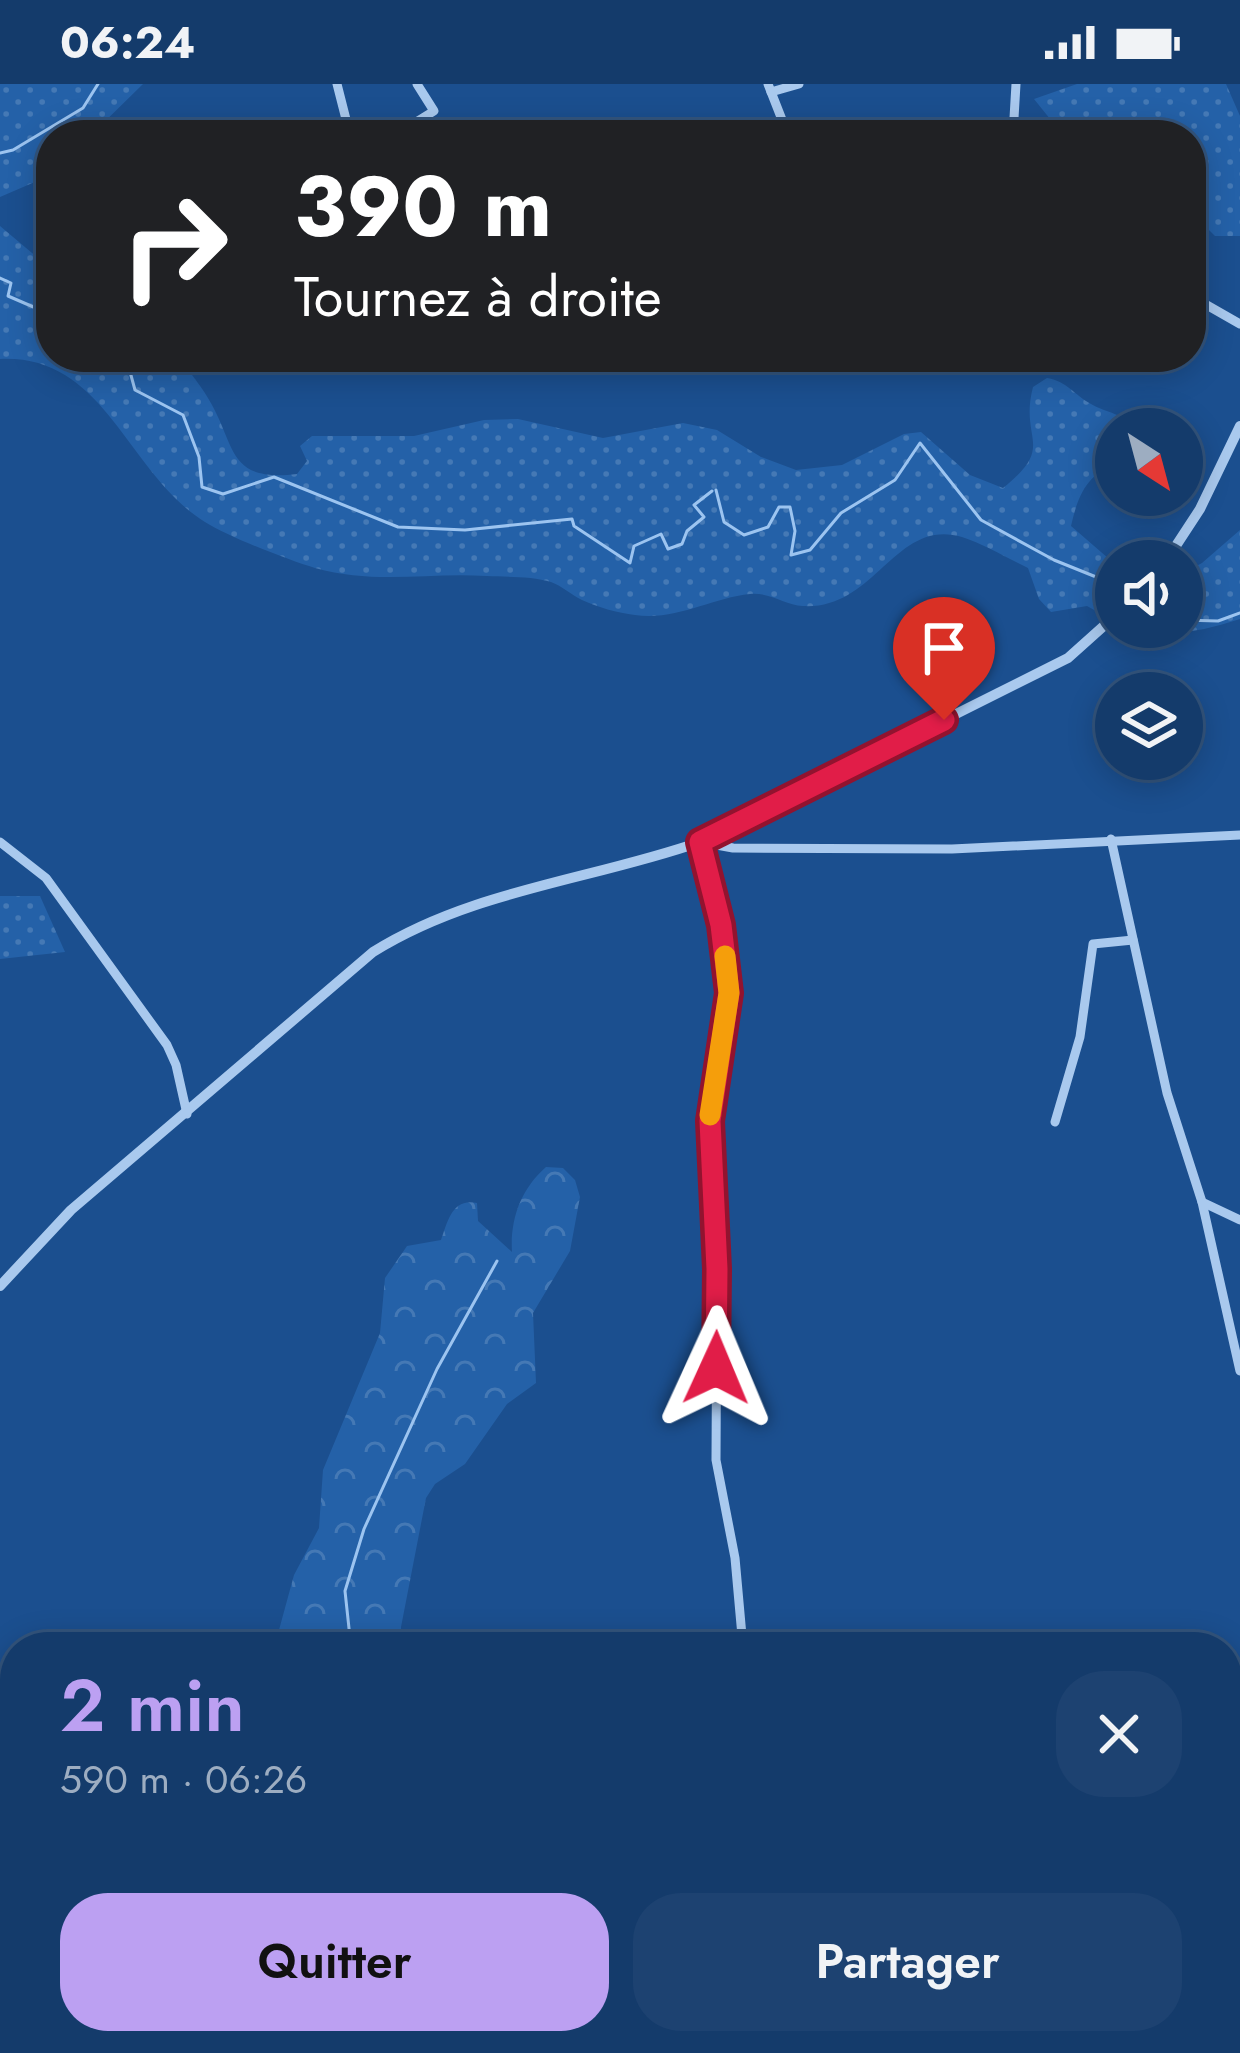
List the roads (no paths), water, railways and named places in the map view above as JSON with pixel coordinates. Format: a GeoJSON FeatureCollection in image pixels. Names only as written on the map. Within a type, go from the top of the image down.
{"type":"FeatureCollection","features":[{"type":"Feature","properties":{"kind":"street"},"geometry":{"type":"LineString","coordinates":[[337,84],[346,120]]}},
{"type":"Feature","properties":{"kind":"street"},"geometry":{"type":"LineString","coordinates":[[417,84],[434,111],[419,120]]}},
{"type":"Feature","properties":{"kind":"street"},"geometry":{"type":"LineString","coordinates":[[782,120],[770,88],[799,84]]}},
{"type":"Feature","properties":{"kind":"street"},"geometry":{"type":"LineString","coordinates":[[1014,120],[1016,84]]}},
{"type":"Feature","properties":{"kind":"street"},"geometry":{"type":"LineString","coordinates":[[1206,305],[1240,324]]}},
{"type":"Feature","properties":{"kind":"street"},"geometry":{"type":"LineString","coordinates":[[1180,540],[1240,426]]}},
{"type":"Feature","properties":{"kind":"street"},"geometry":{"type":"LineString","coordinates":[[0,1286],[71,1210],[373,952],[417,925],[480,902],[650,860],[700,842],[1068,658],[1095,634]]}},
{"type":"Feature","properties":{"kind":"street"},"geometry":{"type":"LineString","coordinates":[[700,842],[733,848],[952,849],[1240,835]]}},
{"type":"Feature","properties":{"kind":"street"},"geometry":{"type":"LineString","coordinates":[[1111,838],[1167,1093],[1202,1202],[1240,1371]]}},
{"type":"Feature","properties":{"kind":"street"},"geometry":{"type":"LineString","coordinates":[[0,842],[46,878],[167,1046],[187,1114]]}},
{"type":"Feature","properties":{"kind":"street"},"geometry":{"type":"LineString","coordinates":[[700,842],[721,925],[729,993],[710,1121],[717,1269],[716,1460],[735,1558],[742,1632]]}},
{"type":"Feature","properties":{"kind":"street"},"geometry":{"type":"LineString","coordinates":[[1055,1122],[1080,1037],[1093,944],[1133,940]]}},
{"type":"Feature","properties":{"kind":"street"},"geometry":{"type":"LineString","coordinates":[[1202,1202],[1240,1220]]}},
{"type":"Feature","properties":{"kind":"waterway"},"geometry":{"type":"LineString","coordinates":[[63,120],[83,108],[98,84]]}},
{"type":"Feature","properties":{"kind":"waterway"},"geometry":{"type":"LineString","coordinates":[[0,153],[36,136]]}},
{"type":"Feature","properties":{"kind":"waterway"},"geometry":{"type":"LineString","coordinates":[[0,278],[11,283],[8,296],[36,308]]}},
{"type":"Feature","properties":{"kind":"waterway"},"geometry":{"type":"LineString","coordinates":[[130,372],[135,390],[183,415],[199,457],[202,487],[223,494],[274,477],[398,527],[465,530],[572,519],[574,526],[630,563],[634,546],[661,534],[668,549],[682,544],[687,531],[704,517],[694,505],[712,491]]}},
{"type":"Feature","properties":{"kind":"waterway"},"geometry":{"type":"LineString","coordinates":[[716,490],[724,522],[744,535],[768,527],[779,507],[790,507],[795,531],[791,555],[810,550],[841,513],[895,480],[920,443],[981,520],[1095,577]]}},
{"type":"Feature","properties":{"kind":"waterway"},"geometry":{"type":"LineString","coordinates":[[1203,621],[1240,613]]}},
{"type":"Feature","properties":{"kind":"waterway"},"geometry":{"type":"LineString","coordinates":[[349,1632],[345,1591],[364,1529],[437,1369],[497,1261]]}}]}
